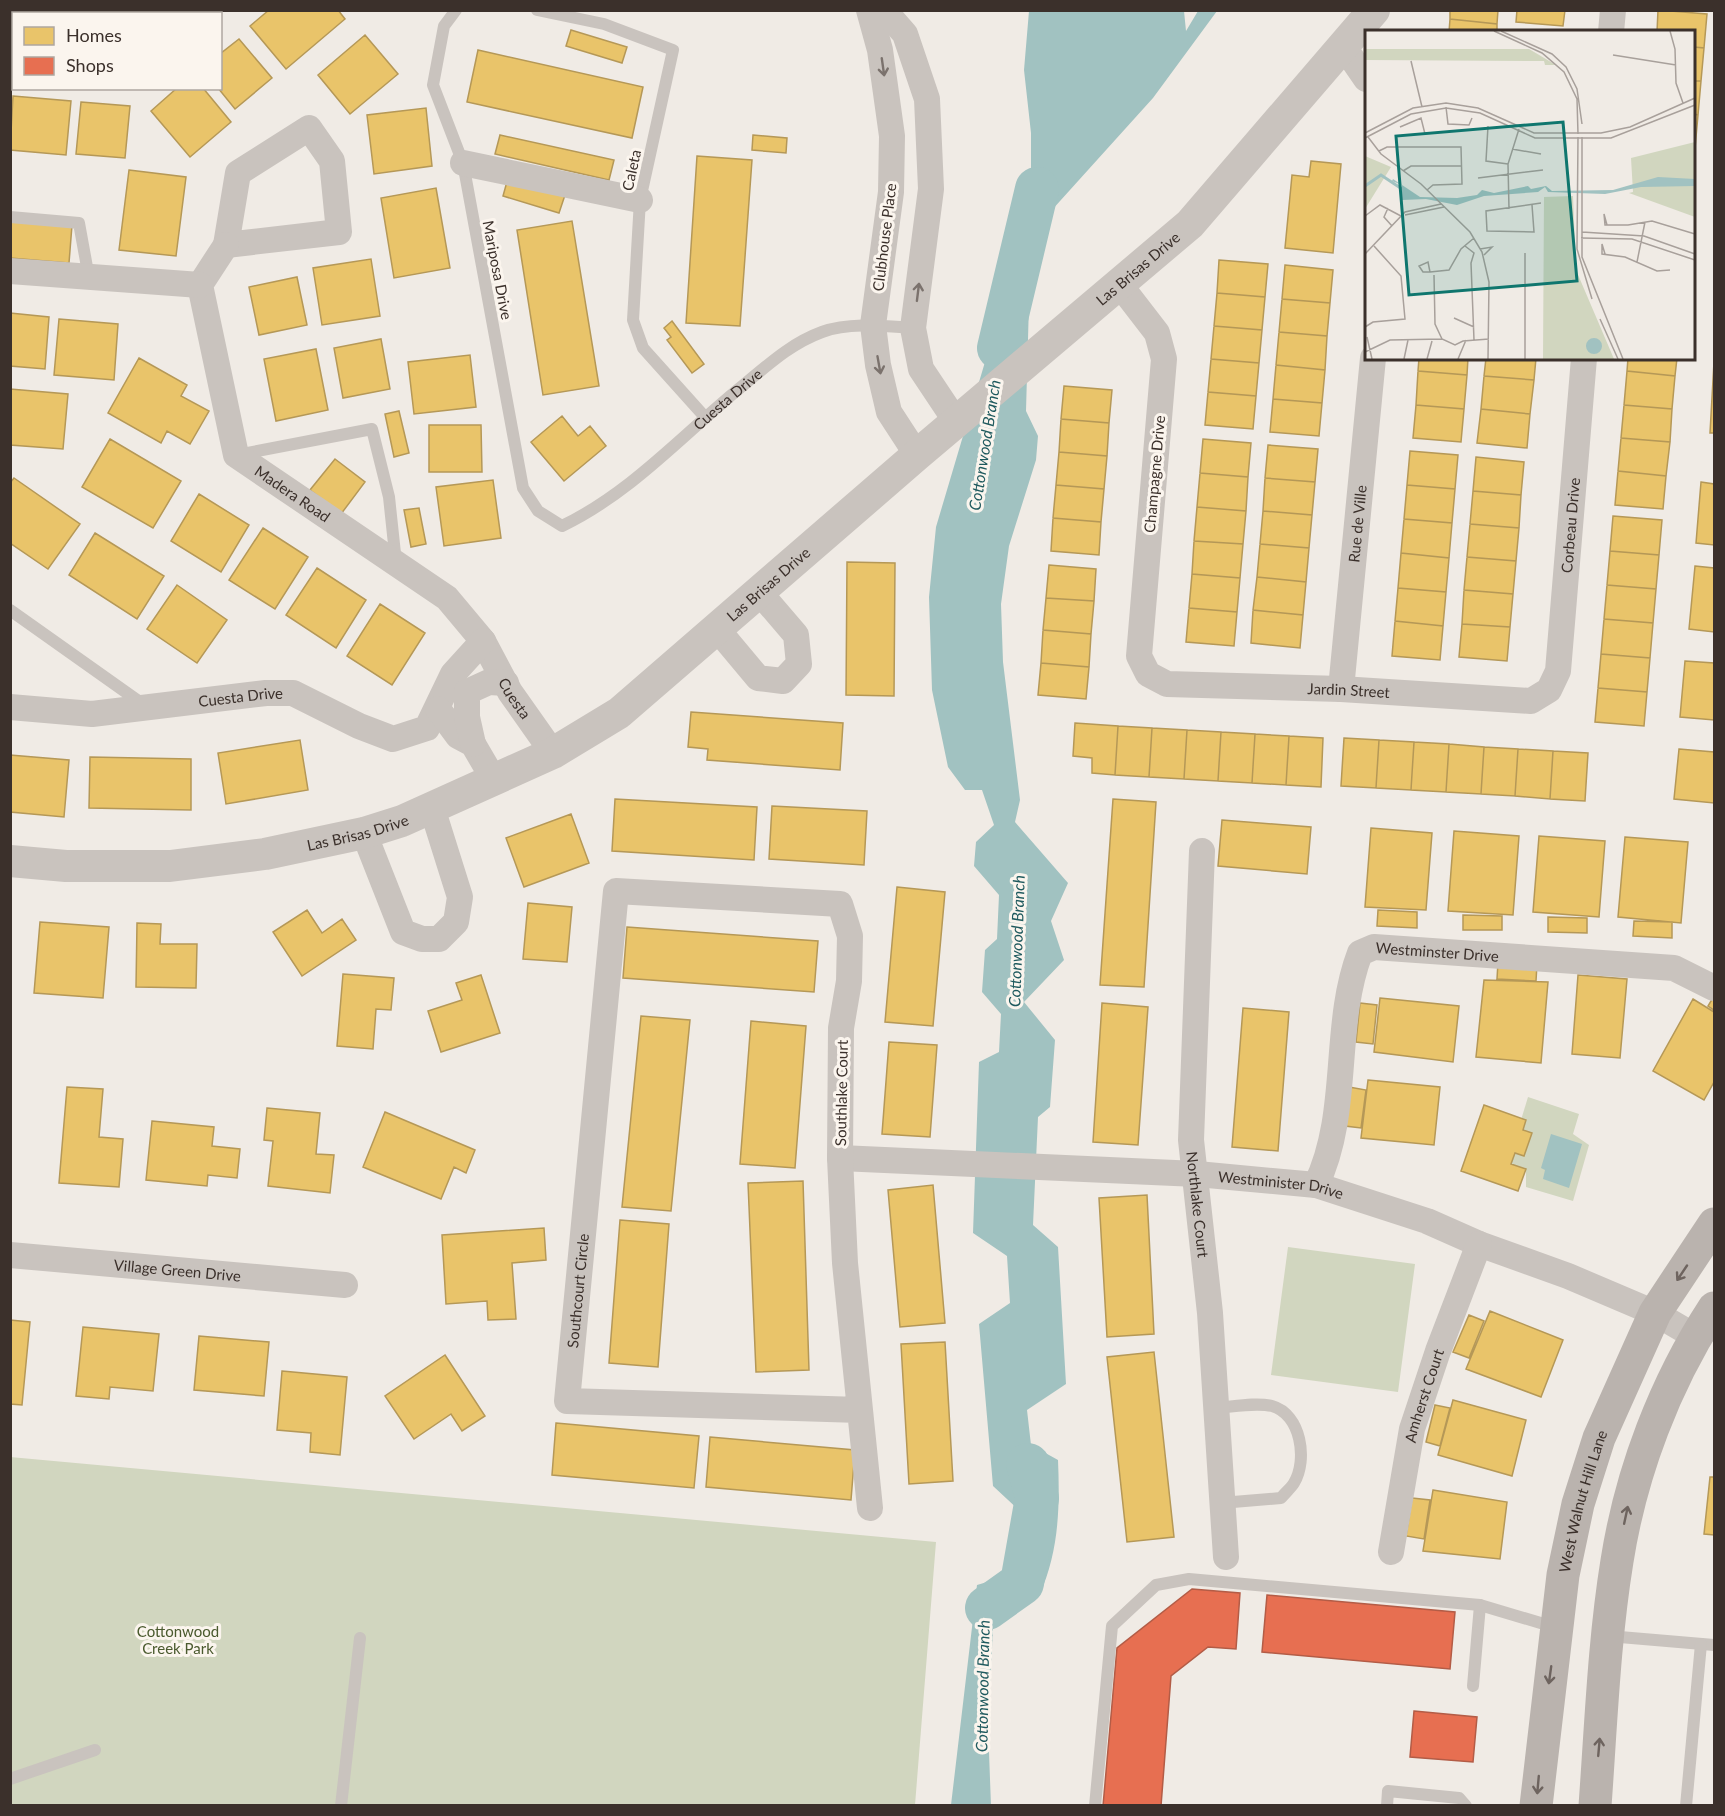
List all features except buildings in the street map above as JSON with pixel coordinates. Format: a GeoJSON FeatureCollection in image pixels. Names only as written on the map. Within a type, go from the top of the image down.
{"type":"FeatureCollection","features":[{"type":"Feature","properties":{"kind":"main road","name":"West Walnut Hill Lane"},"geometry":{"type":"LineString","coordinates":[[1536,1806],[1563,1575],[1581,1493],[1599,1438],[1655,1313],[1714,1224]]}},
{"type":"Feature","properties":{"kind":"main road"},"geometry":{"type":"LineString","coordinates":[[1595,1806],[1608,1635],[1617,1560],[1631,1492],[1654,1424],[1696,1337],[1714,1308]]}},
{"type":"Feature","properties":{"kind":"street","name":"Clubhouse Place"},"geometry":{"type":"LineString","coordinates":[[869,10],[880,50],[892,136],[891,192],[873,325],[878,365],[888,412],[916,455]]}},
{"type":"Feature","properties":{"kind":"street"},"geometry":{"type":"LineString","coordinates":[[884,10],[904,34],[927,99],[931,189],[913,328],[921,369],[957,423]]}},
{"type":"Feature","properties":{"kind":"street","name":"Las Brisas Drive"},"geometry":{"type":"LineString","coordinates":[[10,861],[66,866],[170,866],[266,854],[364,833],[432,808],[553,753],[619,713],[760,593],[916,455],[957,423],[1190,224],[1374,10]]}},
{"type":"Feature","properties":{"kind":"street"},"geometry":{"type":"LineString","coordinates":[[1611,30],[1613,10]]}},
{"type":"Feature","properties":{"kind":"street"},"geometry":{"type":"LineString","coordinates":[[1344,47],[1365,78]]}},
{"type":"Feature","properties":{"kind":"street"},"geometry":{"type":"LineString","coordinates":[[226,245],[339,232],[332,161],[309,128],[238,173],[226,245],[200,285],[236,455]]}},
{"type":"Feature","properties":{"kind":"street"},"geometry":{"type":"LineString","coordinates":[[463,163],[640,200]]}},
{"type":"Feature","properties":{"kind":"street"},"geometry":{"type":"LineString","coordinates":[[10,271],[200,285]]}},
{"type":"Feature","properties":{"kind":"street","name":"Champagne Drive"},"geometry":{"type":"LineString","coordinates":[[1120,285],[1157,333],[1164,359],[1139,656],[1148,674]]}},
{"type":"Feature","properties":{"kind":"street","name":"Rue de Ville"},"geometry":{"type":"LineString","coordinates":[[1341,689],[1373,360]]}},
{"type":"Feature","properties":{"kind":"street","name":"Corbeau Drive"},"geometry":{"type":"LineString","coordinates":[[1549,690],[1558,671],[1584,360]]}},
{"type":"Feature","properties":{"kind":"street","name":"Madera Road"},"geometry":{"type":"LineString","coordinates":[[236,455],[447,598],[483,641]]}},
{"type":"Feature","properties":{"kind":"street"},"geometry":{"type":"LineString","coordinates":[[717,630],[758,678],[783,681],[799,664],[796,635],[760,593]]}},
{"type":"Feature","properties":{"kind":"street","name":"Cuesta"},"geometry":{"type":"LineString","coordinates":[[483,641],[506,683],[553,753]]}},
{"type":"Feature","properties":{"kind":"street","name":"Cuesta Drive"},"geometry":{"type":"LineString","coordinates":[[10,707],[92,714],[266,693],[293,693],[359,726],[393,738],[427,728],[453,674],[483,641]]}},
{"type":"Feature","properties":{"kind":"street","name":"Jardin Street"},"geometry":{"type":"LineString","coordinates":[[1148,674],[1167,684],[1341,689],[1531,701],[1549,690]]}},
{"type":"Feature","properties":{"kind":"street"},"geometry":{"type":"LineString","coordinates":[[494,780],[473,744],[467,717],[467,692],[489,682],[506,683]]}},
{"type":"Feature","properties":{"kind":"street"},"geometry":{"type":"LineString","coordinates":[[438,709],[458,736],[473,744]]}},
{"type":"Feature","properties":{"kind":"street"},"geometry":{"type":"LineString","coordinates":[[364,833],[403,932],[422,939],[439,939],[456,922],[460,897],[432,808]]}},
{"type":"Feature","properties":{"kind":"street","name":"Northlake Court"},"geometry":{"type":"LineString","coordinates":[[1202,851],[1191,1140],[1197,1174],[1210,1312],[1226,1557]]}},
{"type":"Feature","properties":{"kind":"street","name":"Southlake Court"},"geometry":{"type":"LineString","coordinates":[[616,891],[840,904],[850,936],[849,981],[841,1028],[840,1158],[845,1263],[870,1508]]}},
{"type":"Feature","properties":{"kind":"street","name":"Southcourt Circle"},"geometry":{"type":"LineString","coordinates":[[616,891],[567,1401],[860,1410]]}},
{"type":"Feature","properties":{"kind":"street","name":"Westminster Drive"},"geometry":{"type":"LineString","coordinates":[[1316,1185],[1325,1167],[1336,1111],[1351,976],[1360,953],[1374,947],[1674,968],[1714,987]]}},
{"type":"Feature","properties":{"kind":"street","name":"Westminister Drive"},"geometry":{"type":"LineString","coordinates":[[840,1158],[1197,1174],[1316,1185],[1427,1221],[1479,1244],[1568,1276],[1655,1313],[1696,1337]]}},
{"type":"Feature","properties":{"kind":"street","name":"Amherst Court"},"geometry":{"type":"LineString","coordinates":[[1391,1552],[1412,1429],[1438,1351],[1479,1244]]}},
{"type":"Feature","properties":{"kind":"street","name":"Village Green Drive"},"geometry":{"type":"LineString","coordinates":[[10,1255],[345,1285]]}},
{"type":"Feature","properties":{"kind":"lane","name":"Mariposa Drive"},"geometry":{"type":"LineString","coordinates":[[456,10],[444,26],[433,85],[463,163],[524,488],[538,511],[562,526]]}},
{"type":"Feature","properties":{"kind":"lane","name":"Caleta"},"geometry":{"type":"LineString","coordinates":[[537,10],[604,24],[673,50],[640,200],[633,320],[643,348],[704,416]]}},
{"type":"Feature","properties":{"kind":"lane"},"geometry":{"type":"LineString","coordinates":[[10,217],[79,223],[89,278]]}},
{"type":"Feature","properties":{"kind":"lane","name":"Cuesta Drive"},"geometry":{"type":"LineString","coordinates":[[562,526],[589,513],[653,466],[704,416],[790,347],[824,331],[873,325],[913,328]]}},
{"type":"Feature","properties":{"kind":"lane"},"geometry":{"type":"LineString","coordinates":[[236,455],[372,429],[389,496],[396,564]]}},
{"type":"Feature","properties":{"kind":"lane"},"geometry":{"type":"LineString","coordinates":[[10,610],[148,707]]}},
{"type":"Feature","properties":{"kind":"lane"},"geometry":{"type":"LineString","coordinates":[[1215,1408],[1273,1406],[1290,1419],[1300,1436],[1300,1461],[1295,1482],[1281,1498],[1221,1503]]}},
{"type":"Feature","properties":{"kind":"lane"},"geometry":{"type":"LineString","coordinates":[[1095,1806],[1112,1626],[1156,1585],[1189,1579],[1480,1605],[1557,1628]]}},
{"type":"Feature","properties":{"kind":"lane"},"geometry":{"type":"LineString","coordinates":[[1473,1686],[1480,1605]]}},
{"type":"Feature","properties":{"kind":"lane"},"geometry":{"type":"LineString","coordinates":[[1608,1635],[1714,1645]]}},
{"type":"Feature","properties":{"kind":"lane"},"geometry":{"type":"LineString","coordinates":[[341,1806],[360,1638]]}},
{"type":"Feature","properties":{"kind":"lane"},"geometry":{"type":"LineString","coordinates":[[1686,1806],[1701,1644]]}},
{"type":"Feature","properties":{"kind":"lane"},"geometry":{"type":"LineString","coordinates":[[10,1779],[94,1750]]}},
{"type":"Feature","properties":{"kind":"lane"},"geometry":{"type":"LineString","coordinates":[[1387,1806],[1388,1791],[1459,1798],[1466,1806]]}},
{"type":"Feature","properties":{"kind":"green space"},"geometry":{"type":"Polygon","coordinates":[[[1528,1097],[1579,1114],[1573,1134],[1589,1145],[1573,1201],[1526,1187],[1526,1169],[1511,1164],[1515,1153],[1524,1156],[1532,1133],[1523,1130],[1526,1120],[1521,1120],[1528,1097]]]}},
{"type":"Feature","properties":{"kind":"green space"},"geometry":{"type":"Polygon","coordinates":[[[1288,1247],[1415,1264],[1398,1392],[1271,1375],[1288,1247]]]}},
{"type":"Feature","properties":{"kind":"green space","name":"Cottonwood Creek Park"},"geometry":{"type":"Polygon","coordinates":[[[10,1457],[936,1542],[915,1805],[11,1805],[10,1457]]]}},
{"type":"Feature","properties":{"kind":"water"},"geometry":{"type":"Polygon","coordinates":[[[1029,11],[1184,11],[1186,31],[1198,11],[1217,11],[1153,98],[1051,211],[1029,303],[1026,411],[1038,436],[1036,460],[1009,546],[1001,604],[1003,662],[1020,800],[1015,822],[1068,883],[1051,921],[1064,960],[1024,1002],[1055,1040],[1050,1107],[1038,1117],[1033,1225],[1058,1247],[1066,1384],[1027,1410],[1031,1445],[1058,1460],[1057,1529],[1051,1563],[1039,1596],[1014,1594],[999,1607],[993,1629],[988,1725],[991,1806],[951,1805],[977,1585],[1014,1574],[1042,1559],[1036,1526],[993,1486],[979,1324],[1010,1303],[1007,1256],[973,1233],[979,1062],[999,1052],[1001,1014],[982,992],[985,950],[997,939],[999,895],[974,866],[976,842],[994,825],[982,790],[965,790],[948,767],[932,690],[929,597],[936,527],[993,335],[1019,273],[1031,183],[1031,133],[1024,70],[1029,11]]]}},
{"type":"Feature","properties":{"kind":"water"},"geometry":{"type":"Polygon","coordinates":[[[1551,1134],[1582,1144],[1569,1188],[1543,1179],[1545,1170],[1541,1168],[1551,1134]]]}},
{"type":"Feature","properties":{"kind":"waterway","name":"Cottonwood Branch"},"geometry":{"type":"LineString","coordinates":[[999,348],[1037,189]]}},
{"type":"Feature","properties":{"kind":"waterway","name":"Cottonwood Branch"},"geometry":{"type":"LineString","coordinates":[[987,1608],[1022,1583],[1037,1498],[1028,1465]]}}]}
